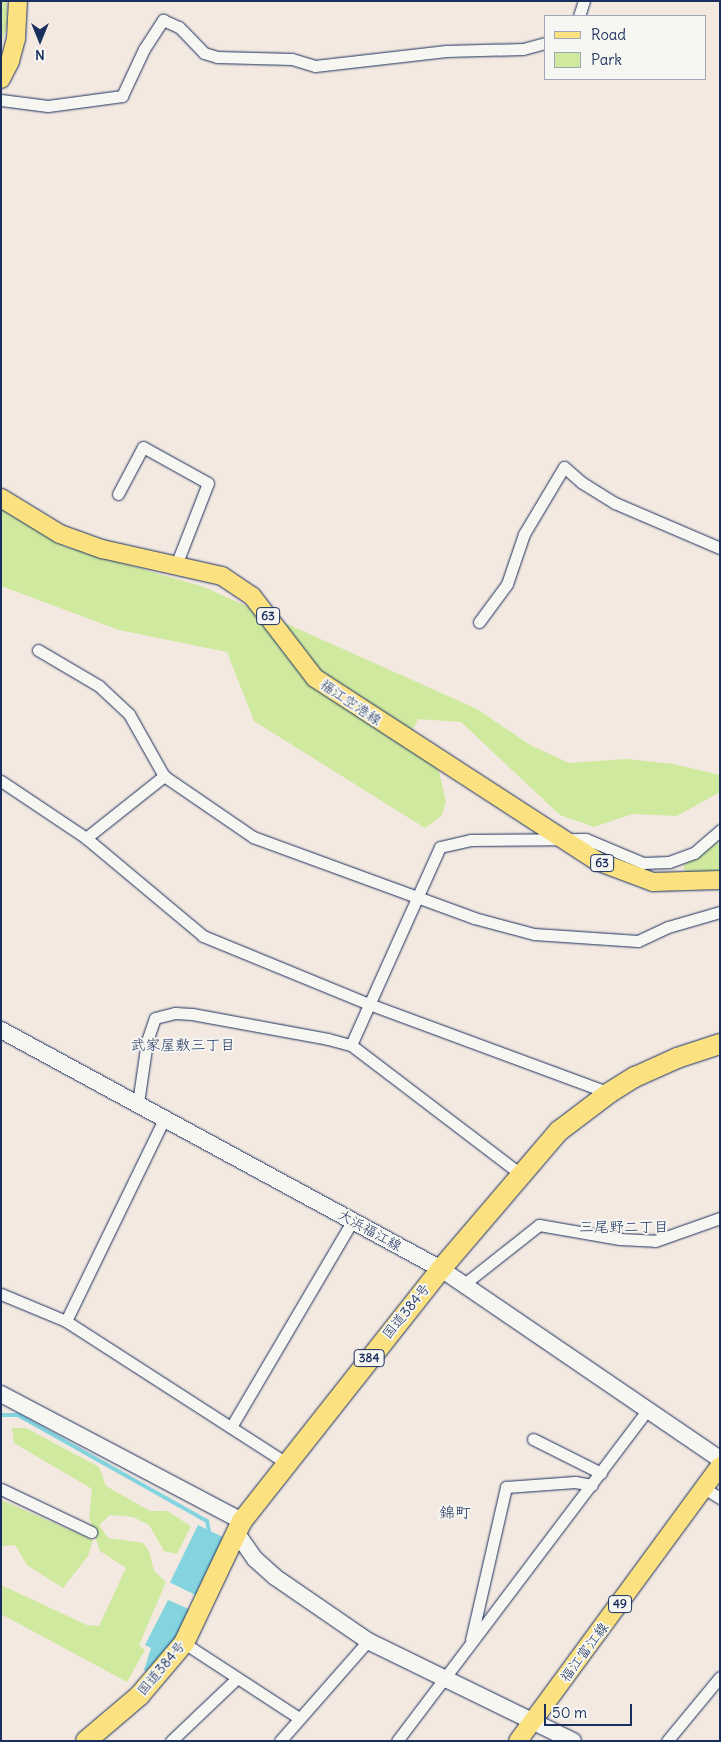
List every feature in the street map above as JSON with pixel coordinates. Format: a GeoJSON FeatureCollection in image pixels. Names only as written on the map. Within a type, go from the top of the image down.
{"type":"FeatureCollection","features":[{"type":"Feature","properties":{"kind":"highway","name":"国道384号"},"geometry":{"type":"LineString","coordinates":[[96,1737],[138,1696],[184,1643],[239,1526],[285,1462],[440,1269],[523,1176],[559,1131],[609,1092],[661,1065],[720,1044]]}},
{"type":"Feature","properties":{"kind":"main road"},"geometry":{"type":"LineString","coordinates":[[1,79],[16,38],[18,1]]}},
{"type":"Feature","properties":{"kind":"main road","name":"福江空港線"},"geometry":{"type":"LineString","coordinates":[[1,498],[60,534],[102,549],[222,576],[252,596],[315,678],[597,861],[648,880],[688,882],[720,880]]}},
{"type":"Feature","properties":{"kind":"main road","name":"大浜福江線"},"geometry":{"type":"LineString","coordinates":[[1,1030],[165,1117],[440,1269],[720,1459]]}},
{"type":"Feature","properties":{"kind":"main road"},"geometry":{"type":"LineString","coordinates":[[1,1394],[239,1526],[255,1559],[275,1577],[368,1641],[443,1680],[573,1741]]}},
{"type":"Feature","properties":{"kind":"main road","name":"福江富江線"},"geometry":{"type":"LineString","coordinates":[[518,1741],[720,1466]]}},
{"type":"Feature","properties":{"kind":"street"},"geometry":{"type":"LineString","coordinates":[[578,15],[584,1]]}},
{"type":"Feature","properties":{"kind":"street"},"geometry":{"type":"LineString","coordinates":[[1,100],[48,106],[122,96],[144,49],[164,20],[179,26],[204,53],[217,57],[292,59],[316,66],[446,51],[523,49],[544,43]]}},
{"type":"Feature","properties":{"kind":"street"},"geometry":{"type":"LineString","coordinates":[[118,494],[143,447],[208,484],[176,565]]}},
{"type":"Feature","properties":{"kind":"street"},"geometry":{"type":"LineString","coordinates":[[479,622],[508,584],[524,534],[564,467],[581,482],[615,503],[720,548]]}},
{"type":"Feature","properties":{"kind":"street"},"geometry":{"type":"LineString","coordinates":[[38,650],[100,686],[130,714],[164,776],[253,836],[317,857],[474,918],[534,934],[638,941],[668,927],[720,912]]}},
{"type":"Feature","properties":{"kind":"street"},"geometry":{"type":"LineString","coordinates":[[86,838],[164,776]]}},
{"type":"Feature","properties":{"kind":"street"},"geometry":{"type":"LineString","coordinates":[[1,781],[86,838],[203,936],[369,1004],[609,1092]]}},
{"type":"Feature","properties":{"kind":"street"},"geometry":{"type":"LineString","coordinates":[[351,1045],[440,847],[451,842],[512,838],[586,839],[643,864],[669,862],[694,853],[720,830]]}},
{"type":"Feature","properties":{"kind":"street"},"geometry":{"type":"LineString","coordinates":[[138,1103],[147,1041],[155,1018],[175,1013],[192,1014],[351,1045],[523,1176]]}},
{"type":"Feature","properties":{"kind":"street"},"geometry":{"type":"LineString","coordinates":[[66,1321],[165,1117]]}},
{"type":"Feature","properties":{"kind":"street"},"geometry":{"type":"LineString","coordinates":[[463,1285],[538,1226],[620,1240],[655,1241],[720,1218]]}},
{"type":"Feature","properties":{"kind":"street"},"geometry":{"type":"LineString","coordinates":[[231,1427],[352,1220]]}},
{"type":"Feature","properties":{"kind":"street"},"geometry":{"type":"LineString","coordinates":[[1,1294],[66,1321],[285,1462]]}},
{"type":"Feature","properties":{"kind":"street"},"geometry":{"type":"LineString","coordinates":[[396,1741],[647,1410]]}},
{"type":"Feature","properties":{"kind":"street"},"geometry":{"type":"LineString","coordinates":[[533,1439],[601,1473]]}},
{"type":"Feature","properties":{"kind":"street"},"geometry":{"type":"LineString","coordinates":[[470,1644],[506,1486],[575,1482],[592,1485]]}},
{"type":"Feature","properties":{"kind":"street"},"geometry":{"type":"LineString","coordinates":[[704,1488],[720,1498]]}},
{"type":"Feature","properties":{"kind":"street"},"geometry":{"type":"LineString","coordinates":[[1,1490],[91,1532]]}},
{"type":"Feature","properties":{"kind":"street"},"geometry":{"type":"LineString","coordinates":[[280,1741],[368,1641]]}},
{"type":"Feature","properties":{"kind":"street"},"geometry":{"type":"LineString","coordinates":[[184,1643],[236,1679],[299,1718]]}},
{"type":"Feature","properties":{"kind":"street"},"geometry":{"type":"LineString","coordinates":[[668,1741],[720,1677]]}},
{"type":"Feature","properties":{"kind":"street"},"geometry":{"type":"LineString","coordinates":[[171,1741],[236,1679]]}},
{"type":"Feature","properties":{"kind":"green space"},"geometry":{"type":"Polygon","coordinates":[[[1,1],[6,1],[8,21],[1,45],[1,1]]]}},
{"type":"Feature","properties":{"kind":"green space"},"geometry":{"type":"Polygon","coordinates":[[[1,505],[63,546],[204,587],[477,709],[530,745],[569,763],[627,759],[673,764],[720,775],[720,792],[677,816],[632,814],[594,827],[560,815],[461,722],[418,719],[405,745],[439,771],[446,802],[442,815],[425,828],[254,721],[227,652],[119,630],[1,586],[1,505]]]}},
{"type":"Feature","properties":{"kind":"green space"},"geometry":{"type":"Polygon","coordinates":[[[720,841],[720,871],[685,878],[684,865],[720,841]]]}},
{"type":"Feature","properties":{"kind":"green space"},"geometry":{"type":"Polygon","coordinates":[[[12,1428],[26,1428],[99,1467],[106,1486],[150,1511],[167,1511],[191,1526],[177,1554],[164,1551],[149,1525],[133,1517],[110,1515],[99,1525],[108,1538],[143,1543],[149,1551],[154,1571],[166,1582],[139,1645],[145,1650],[127,1682],[1,1614],[1,1585],[87,1625],[99,1626],[126,1568],[100,1551],[89,1517],[92,1489],[14,1443],[12,1428]]]}},
{"type":"Feature","properties":{"kind":"green space"},"geometry":{"type":"Polygon","coordinates":[[[1,1500],[93,1540],[88,1556],[63,1588],[27,1565],[15,1545],[1,1546],[1,1500]]]}},
{"type":"Feature","properties":{"kind":"water"},"geometry":{"type":"Polygon","coordinates":[[[198,1525],[223,1537],[195,1595],[170,1583],[198,1525]]]}},
{"type":"Feature","properties":{"kind":"water"},"geometry":{"type":"Polygon","coordinates":[[[168,1600],[189,1609],[168,1652],[148,1673],[144,1670],[151,1648],[145,1645],[168,1600]]]}},
{"type":"Feature","properties":{"kind":"waterway"},"geometry":{"type":"LineString","coordinates":[[1,1415],[18,1415],[207,1521],[209,1531]]}},
{"type":"Feature","properties":{"kind":"district","name":"武家屋敷三丁目"},"geometry":{"type":"Point","coordinates":[183,1045]}},
{"type":"Feature","properties":{"kind":"district","name":"三尾野二丁目"},"geometry":{"type":"Point","coordinates":[624,1227]}},
{"type":"Feature","properties":{"kind":"district","name":"錦町"},"geometry":{"type":"Point","coordinates":[455,1512]}}]}
